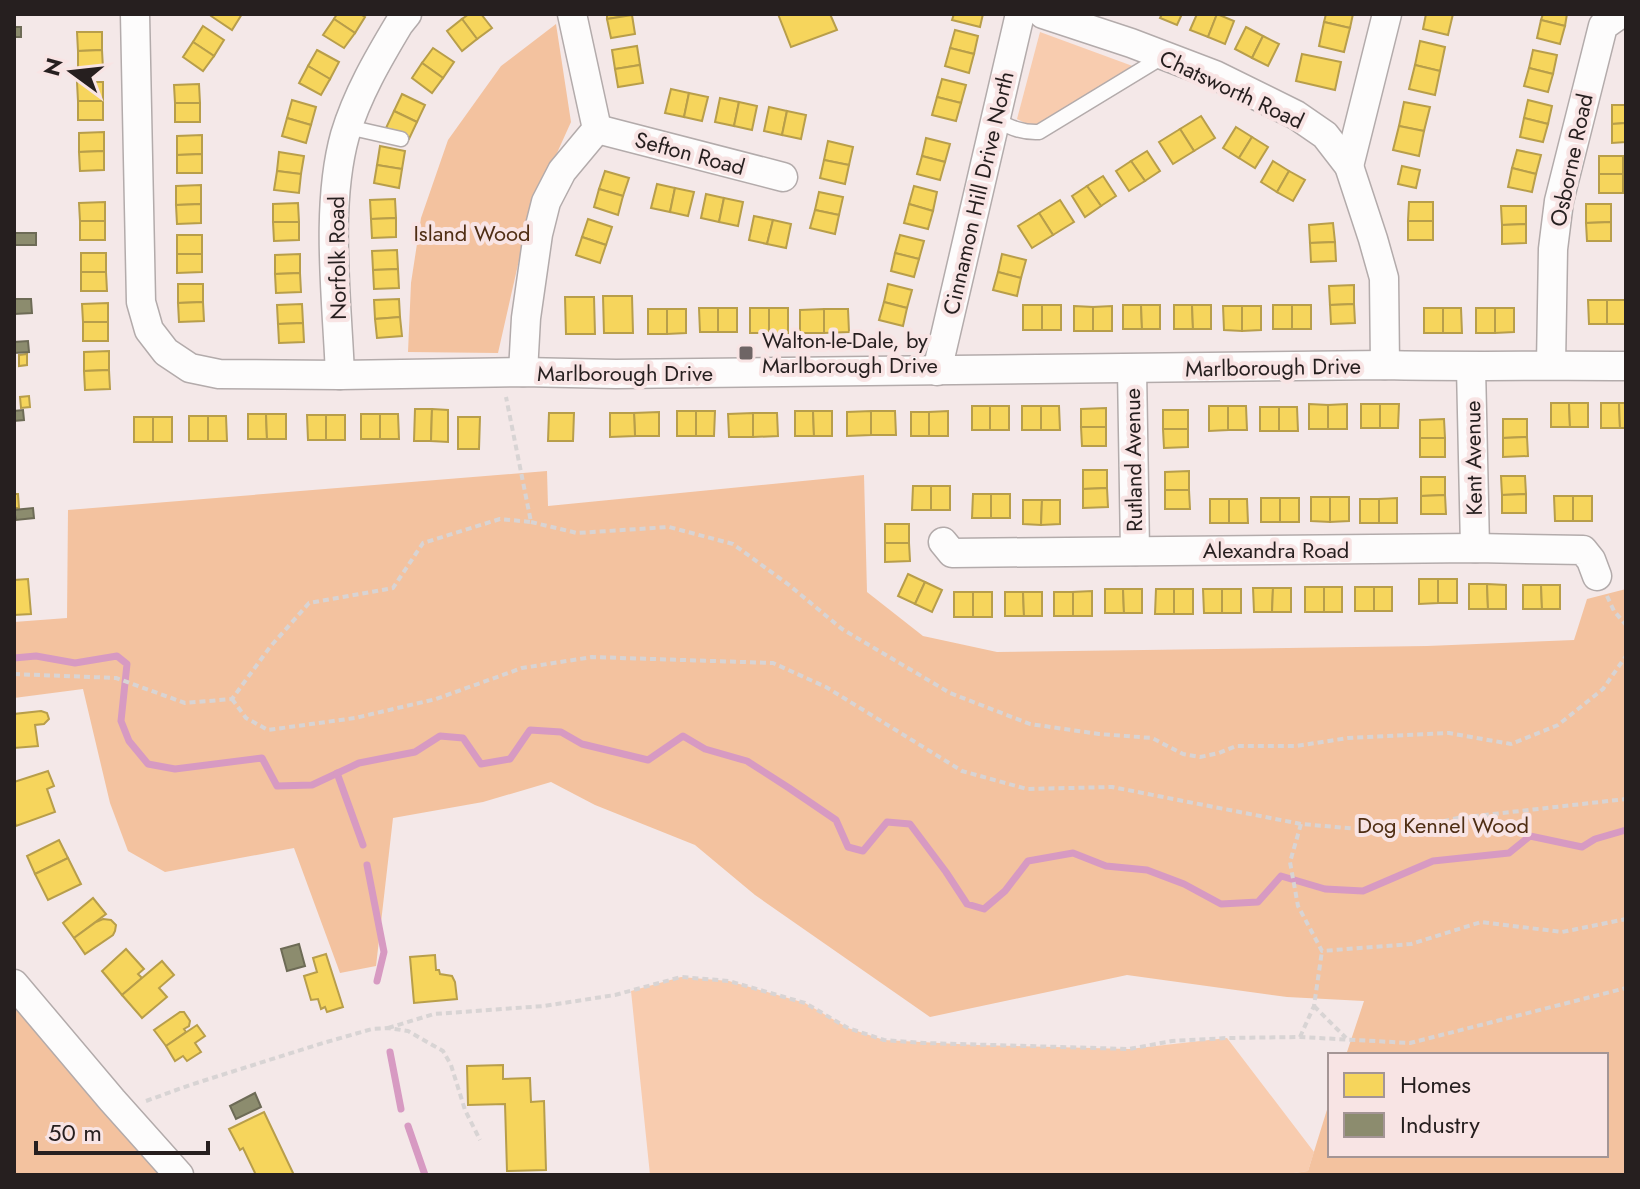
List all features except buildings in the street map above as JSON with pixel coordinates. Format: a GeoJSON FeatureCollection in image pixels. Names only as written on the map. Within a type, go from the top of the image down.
{"type":"FeatureCollection","features":[{"type":"Feature","properties":{"kind":"street","name":"Marlborough Drive"},"geometry":{"type":"LineString","coordinates":[[135,14],[141,302],[149,330],[166,352],[190,368],[219,374],[340,375],[1385,365],[1626,366]]}},
{"type":"Feature","properties":{"kind":"street","name":"Norfolk Road"},"geometry":{"type":"LineString","coordinates":[[340,375],[334,224],[337,171],[348,127],[361,94],[377,61],[407,14]]}},
{"type":"Feature","properties":{"kind":"street"},"geometry":{"type":"LineString","coordinates":[[523,372],[526,318],[538,234],[546,202],[562,171],[597,129],[572,14]]}},
{"type":"Feature","properties":{"kind":"street","name":"Cinnamon Hill Drive North"},"geometry":{"type":"LineString","coordinates":[[937,371],[1020,14]]}},
{"type":"Feature","properties":{"kind":"street","name":"Chatsworth Road"},"geometry":{"type":"LineString","coordinates":[[1043,14],[1215,75],[1296,115],[1325,135],[1349,166],[1384,278],[1385,365]]}},
{"type":"Feature","properties":{"kind":"street"},"geometry":{"type":"LineString","coordinates":[[1349,166],[1387,14]]}},
{"type":"Feature","properties":{"kind":"street","name":"Osborne Road"},"geometry":{"type":"LineString","coordinates":[[1551,365],[1553,249],[1559,201],[1603,26],[1620,14]]}},
{"type":"Feature","properties":{"kind":"street","name":"Sefton Road"},"geometry":{"type":"LineString","coordinates":[[597,129],[783,177]]}},
{"type":"Feature","properties":{"kind":"street","name":"Kent Avenue"},"geometry":{"type":"LineString","coordinates":[[1471,367],[1475,548]]}},
{"type":"Feature","properties":{"kind":"street","name":"Rutland Avenue"},"geometry":{"type":"LineString","coordinates":[[1132,369],[1135,551]]}},
{"type":"Feature","properties":{"kind":"street","name":"Alexandra Road"},"geometry":{"type":"LineString","coordinates":[[943,542],[952,553],[1475,548],[1583,550],[1597,576]]}},
{"type":"Feature","properties":{"kind":"street"},"geometry":{"type":"LineString","coordinates":[[14,984],[179,1175]]}},
{"type":"Feature","properties":{"kind":"lane"},"geometry":{"type":"LineString","coordinates":[[995,120],[1028,133],[1039,132],[1164,56]]}},
{"type":"Feature","properties":{"kind":"lane"},"geometry":{"type":"LineString","coordinates":[[348,127],[401,139]]}},
{"type":"Feature","properties":{"kind":"path"},"geometry":{"type":"LineString","coordinates":[[523,372],[504,386],[531,522]]}},
{"type":"Feature","properties":{"kind":"path"},"geometry":{"type":"LineString","coordinates":[[14,674],[119,679],[185,703],[232,699],[270,647],[309,603],[393,588],[423,543],[500,519],[531,522],[577,533],[669,527],[733,544],[842,629],[950,693],[1030,724],[1152,738],[1183,754],[1200,757],[1236,746],[1296,746],[1348,738],[1449,733],[1511,744],[1558,725],[1603,689],[1626,656]]}},
{"type":"Feature","properties":{"kind":"path"},"geometry":{"type":"LineString","coordinates":[[1614,611],[1626,625]]}},
{"type":"Feature","properties":{"kind":"path"},"geometry":{"type":"LineString","coordinates":[[232,699],[246,718],[268,730],[355,718],[436,699],[522,668],[592,657],[773,663],[826,687],[962,771],[1027,789],[1112,787],[1301,824],[1394,832],[1458,818],[1626,799]]}},
{"type":"Feature","properties":{"kind":"path"},"geometry":{"type":"LineString","coordinates":[[1300,1037],[1314,1006],[1322,951],[1298,906],[1290,862],[1301,824]]}},
{"type":"Feature","properties":{"kind":"path"},"geometry":{"type":"LineString","coordinates":[[1322,951],[1411,944],[1481,922],[1562,932],[1626,919]]}},
{"type":"Feature","properties":{"kind":"path"},"geometry":{"type":"LineString","coordinates":[[388,1028],[434,1014],[544,1006],[615,995],[681,977],[729,981],[805,1003],[848,1028],[884,1040],[1129,1049],[1186,1040],[1300,1037],[1410,1043],[1626,988]]}},
{"type":"Feature","properties":{"kind":"path"},"geometry":{"type":"LineString","coordinates":[[1314,1006],[1348,1039]]}},
{"type":"Feature","properties":{"kind":"path"},"geometry":{"type":"LineString","coordinates":[[122,1110],[299,1051],[372,1029],[388,1028],[408,1031],[443,1051],[480,1140]]}},
{"type":"Feature","properties":{"kind":"shaded area"},"geometry":{"type":"Polygon","coordinates":[[[1040,32],[1138,68],[1035,128],[1017,119],[1040,32]]]}},
{"type":"Feature","properties":{"kind":"shaded area"},"geometry":{"type":"Polygon","coordinates":[[[681,977],[729,981],[805,1003],[848,1028],[884,1040],[1129,1049],[1227,1038],[1314,1152],[1308,1171],[1280,1175],[650,1175],[631,991],[681,977]]]}},
{"type":"Feature","properties":{"kind":"green space","name":"Island Wood"},"geometry":{"type":"Polygon","coordinates":[[[556,24],[571,122],[538,195],[524,238],[498,353],[408,352],[411,283],[421,218],[448,140],[501,66],[556,24]]]}},
{"type":"Feature","properties":{"kind":"green space","name":"Dog Kennel Wood"},"geometry":{"type":"Polygon","coordinates":[[[547,471],[548,506],[864,475],[867,592],[923,636],[997,652],[1427,646],[1574,640],[1587,599],[1626,589],[1626,1175],[1281,1175],[1308,1171],[1328,1106],[1328,1157],[1608,1157],[1608,1053],[1347,1053],[1364,1001],[1287,997],[1127,975],[930,1017],[755,895],[695,845],[595,805],[551,782],[483,802],[393,818],[376,966],[340,973],[294,848],[165,872],[128,851],[110,803],[83,689],[14,698],[14,622],[67,618],[68,510],[547,471]]]}},
{"type":"Feature","properties":{"kind":"green space"},"geometry":{"type":"Polygon","coordinates":[[[14,1003],[159,1173],[160,1175],[14,1175],[14,1003]]]}},
{"type":"Feature","properties":{"kind":"waterway"},"geometry":{"type":"LineString","coordinates":[[14,658],[36,656],[75,663],[117,656],[127,664],[121,721],[129,741],[148,764],[175,769],[262,758],[277,786],[312,785],[359,763],[415,752],[440,736],[463,738],[481,764],[510,759],[530,730],[561,732],[582,744],[648,760],[683,736],[705,749],[747,761],[789,788],[836,820],[848,847],[863,851],[887,822],[910,824],[967,904],[984,909],[1005,891],[1028,861],[1073,853],[1106,866],[1147,870],[1184,884],[1221,904],[1258,902],[1281,876],[1325,889],[1363,891],[1433,861],[1509,853],[1530,836],[1582,847],[1595,839],[1626,830]]}},
{"type":"Feature","properties":{"kind":"waterway"},"geometry":{"type":"LineString","coordinates":[[337,773],[363,845]]}},
{"type":"Feature","properties":{"kind":"waterway"},"geometry":{"type":"LineString","coordinates":[[367,865],[384,952],[377,981]]}},
{"type":"Feature","properties":{"kind":"waterway"},"geometry":{"type":"LineString","coordinates":[[390,1052],[401,1109]]}},
{"type":"Feature","properties":{"kind":"waterway"},"geometry":{"type":"LineString","coordinates":[[408,1126],[425,1175]]}},
{"type":"Feature","properties":{"kind":"place","name":"Walton-le-Dale, by Marlborough Drive"},"geometry":{"type":"Point","coordinates":[746,353]}}]}
